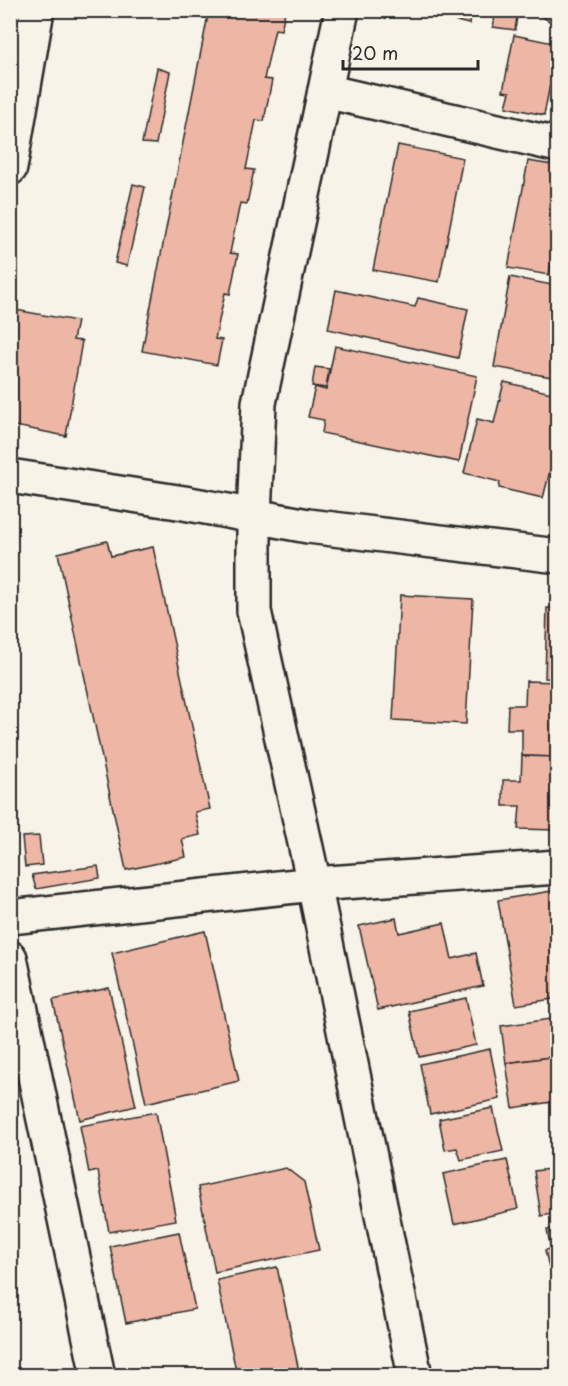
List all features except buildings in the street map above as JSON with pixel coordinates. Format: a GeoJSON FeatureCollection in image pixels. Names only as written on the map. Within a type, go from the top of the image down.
{"type":"FeatureCollection","features":[{"type":"Feature","properties":{"kind":"street"},"geometry":{"type":"LineString","coordinates":[[10,168],[37,10]]}},
{"type":"Feature","properties":{"kind":"street"},"geometry":{"type":"LineString","coordinates":[[342,10],[259,403],[254,516],[254,611],[314,884],[415,1376]]}},
{"type":"Feature","properties":{"kind":"street"},"geometry":{"type":"LineString","coordinates":[[325,91],[558,145]]}},
{"type":"Feature","properties":{"kind":"street"},"geometry":{"type":"LineString","coordinates":[[10,476],[184,503],[308,526],[558,556]]}},
{"type":"Feature","properties":{"kind":"street"},"geometry":{"type":"LineString","coordinates":[[10,918],[314,884],[558,867]]}},
{"type":"Feature","properties":{"kind":"street"},"geometry":{"type":"LineString","coordinates":[[10,958],[98,1376]]}}]}
